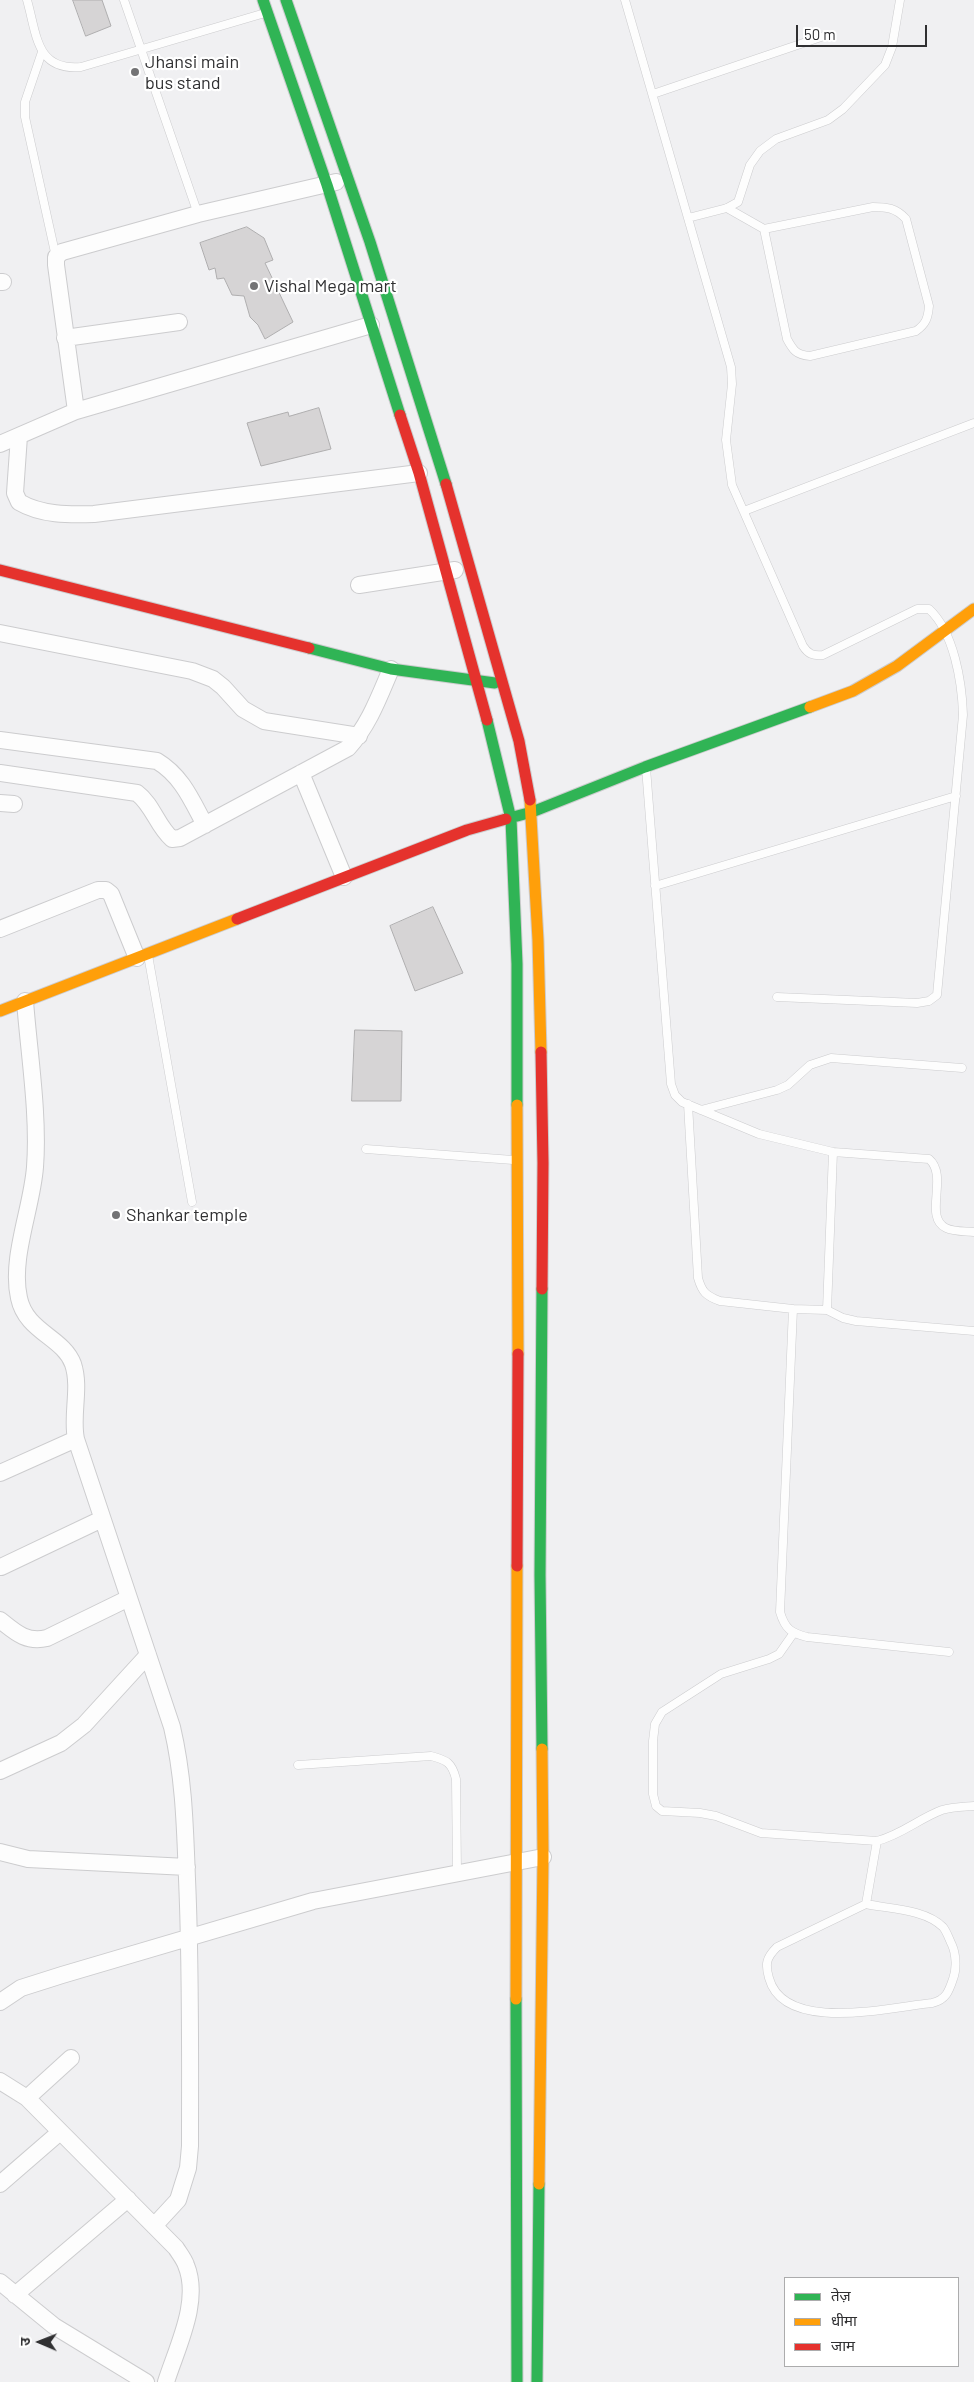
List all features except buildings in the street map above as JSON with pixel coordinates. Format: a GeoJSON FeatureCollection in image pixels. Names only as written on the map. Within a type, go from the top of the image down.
{"type":"FeatureCollection","features":[{"type":"Feature","properties":{"kind":"main road"},"geometry":{"type":"LineString","coordinates":[[263,0],[326,185],[419,472],[478,682],[511,819],[517,964],[518,1480],[514,1863],[517,2382]]}},
{"type":"Feature","properties":{"kind":"main road"},"geometry":{"type":"LineString","coordinates":[[286,0],[370,242],[441,468],[519,741],[532,812],[538,940],[543,1163],[540,1575],[543,1857],[536,2382]]}},
{"type":"Feature","properties":{"kind":"main road"},"geometry":{"type":"LineString","coordinates":[[0,570],[391,669],[478,682],[503,683]]}},
{"type":"Feature","properties":{"kind":"main road"},"geometry":{"type":"LineString","coordinates":[[0,1011],[467,830],[532,812],[645,767],[853,691],[896,666],[974,609]]}},
{"type":"Feature","properties":{"kind":"street"},"geometry":{"type":"LineString","coordinates":[[76,411],[56,257],[69,248],[198,214],[347,179]]}},
{"type":"Feature","properties":{"kind":"street"},"geometry":{"type":"LineString","coordinates":[[66,338],[179,322]]}},
{"type":"Feature","properties":{"kind":"street"},"geometry":{"type":"LineString","coordinates":[[0,444],[76,411],[371,324]]}},
{"type":"Feature","properties":{"kind":"street"},"geometry":{"type":"LineString","coordinates":[[19,436],[15,493],[19,502],[39,511],[76,515],[102,514],[419,472]]}},
{"type":"Feature","properties":{"kind":"street"},"geometry":{"type":"LineString","coordinates":[[358,585],[448,572],[469,567]]}},
{"type":"Feature","properties":{"kind":"street"},"geometry":{"type":"LineString","coordinates":[[0,633],[192,671],[213,679],[224,686],[244,709],[264,720],[359,736]]}},
{"type":"Feature","properties":{"kind":"street"},"geometry":{"type":"LineString","coordinates":[[0,773],[137,793],[145,799],[165,833],[172,839],[180,838],[348,748],[359,736],[370,718],[391,669]]}},
{"type":"Feature","properties":{"kind":"street"},"geometry":{"type":"LineString","coordinates":[[0,740],[157,761],[170,769],[179,780],[205,825]]}},
{"type":"Feature","properties":{"kind":"street"},"geometry":{"type":"LineString","coordinates":[[301,773],[344,877]]}},
{"type":"Feature","properties":{"kind":"street"},"geometry":{"type":"LineString","coordinates":[[0,929],[98,890],[106,890],[111,894],[142,955]]}},
{"type":"Feature","properties":{"kind":"street"},"geometry":{"type":"LineString","coordinates":[[24,1001],[36,1142],[35,1166],[19,1264],[19,1298],[24,1313],[34,1326],[67,1353],[73,1364],[76,1380],[73,1426],[76,1440],[148,1655],[180,1759],[184,1788],[189,1938],[190,2146],[188,2168],[178,2200],[154,2226]]}},
{"type":"Feature","properties":{"kind":"street"},"geometry":{"type":"LineString","coordinates":[[0,1473],[76,1440]]}},
{"type":"Feature","properties":{"kind":"street"},"geometry":{"type":"LineString","coordinates":[[1,1567],[102,1519]]}},
{"type":"Feature","properties":{"kind":"street"},"geometry":{"type":"LineString","coordinates":[[0,1620],[26,1639],[36,1641],[47,1638],[129,1598]]}},
{"type":"Feature","properties":{"kind":"street"},"geometry":{"type":"LineString","coordinates":[[0,1771],[61,1743],[84,1725],[148,1655]]}},
{"type":"Feature","properties":{"kind":"street"},"geometry":{"type":"LineString","coordinates":[[0,1852],[28,1859],[187,1867]]}},
{"type":"Feature","properties":{"kind":"street"},"geometry":{"type":"LineString","coordinates":[[0,2002],[21,1988],[313,1901],[543,1857]]}},
{"type":"Feature","properties":{"kind":"street"},"geometry":{"type":"LineString","coordinates":[[27,2098],[71,2058]]}},
{"type":"Feature","properties":{"kind":"street"},"geometry":{"type":"LineString","coordinates":[[0,2080],[27,2098],[176,2248],[186,2265],[190,2283],[190,2304],[166,2382]]}},
{"type":"Feature","properties":{"kind":"street"},"geometry":{"type":"LineString","coordinates":[[0,2184],[60,2132]]}},
{"type":"Feature","properties":{"kind":"street"},"geometry":{"type":"LineString","coordinates":[[15,2295],[128,2199]]}},
{"type":"Feature","properties":{"kind":"street"},"geometry":{"type":"LineString","coordinates":[[0,2282],[54,2326],[146,2382]]}},
{"type":"Feature","properties":{"kind":"lane"},"geometry":{"type":"LineString","coordinates":[[27,0],[42,52],[52,64],[66,68],[81,67],[267,13]]}},
{"type":"Feature","properties":{"kind":"lane"},"geometry":{"type":"LineString","coordinates":[[124,0],[198,214]]}},
{"type":"Feature","properties":{"kind":"lane"},"geometry":{"type":"LineString","coordinates":[[626,0],[731,367],[732,384],[726,440],[732,485],[807,652],[814,656],[823,655],[917,608],[929,609],[945,631],[962,689],[963,715],[937,995],[929,1001],[917,1003],[777,997]]}},
{"type":"Feature","properties":{"kind":"lane"},"geometry":{"type":"LineString","coordinates":[[688,218],[727,208],[738,202],[750,165],[760,151],[776,139],[828,120],[843,109],[885,65],[892,47],[900,0]]}},
{"type":"Feature","properties":{"kind":"lane"},"geometry":{"type":"LineString","coordinates":[[652,94],[824,36]]}},
{"type":"Feature","properties":{"kind":"lane"},"geometry":{"type":"LineString","coordinates":[[42,52],[25,102],[24,118],[56,257]]}},
{"type":"Feature","properties":{"kind":"lane"},"geometry":{"type":"LineString","coordinates":[[727,208],[764,229],[873,207],[887,207],[898,211],[906,219],[929,306],[928,318],[924,326],[916,331],[810,356],[800,355],[793,350],[787,339],[764,229]]}},
{"type":"Feature","properties":{"kind":"lane"},"geometry":{"type":"LineString","coordinates":[[744,511],[974,423]]}},
{"type":"Feature","properties":{"kind":"lane"},"geometry":{"type":"LineString","coordinates":[[645,767],[671,1084],[675,1095],[688,1104],[759,1134],[833,1152],[929,1159],[937,1170],[936,1215],[940,1224],[947,1228],[974,1232]]}},
{"type":"Feature","properties":{"kind":"lane"},"geometry":{"type":"LineString","coordinates":[[655,886],[956,796]]}},
{"type":"Feature","properties":{"kind":"lane"},"geometry":{"type":"LineString","coordinates":[[142,955],[192,1202]]}},
{"type":"Feature","properties":{"kind":"lane"},"geometry":{"type":"LineString","coordinates":[[701,1110],[777,1090],[788,1085],[810,1065],[832,1058],[962,1068]]}},
{"type":"Feature","properties":{"kind":"lane"},"geometry":{"type":"LineString","coordinates":[[688,1104],[698,1278],[702,1290],[708,1297],[720,1301],[793,1309],[827,1310],[843,1318],[856,1321],[974,1331]]}},
{"type":"Feature","properties":{"kind":"lane"},"geometry":{"type":"LineString","coordinates":[[366,1149],[517,1160]]}},
{"type":"Feature","properties":{"kind":"lane"},"geometry":{"type":"LineString","coordinates":[[827,1310],[833,1152]]}},
{"type":"Feature","properties":{"kind":"lane"},"geometry":{"type":"LineString","coordinates":[[793,1309],[780,1612],[785,1626],[793,1634],[949,1652]]}},
{"type":"Feature","properties":{"kind":"lane"},"geometry":{"type":"LineString","coordinates":[[793,1634],[779,1654],[721,1674],[662,1712],[655,1724],[653,1741],[653,1794],[656,1806],[662,1811],[700,1812],[716,1816],[761,1833],[878,1841],[892,1837],[940,1811],[952,1807],[974,1806]]}},
{"type":"Feature","properties":{"kind":"lane"},"geometry":{"type":"LineString","coordinates":[[298,1765],[431,1756],[445,1759],[453,1767],[456,1779],[457,1874]]}},
{"type":"Feature","properties":{"kind":"lane"},"geometry":{"type":"LineString","coordinates":[[866,1904],[878,1841]]}},
{"type":"Feature","properties":{"kind":"lane"},"geometry":{"type":"LineString","coordinates":[[866,1904],[922,1915],[944,1928],[954,1948],[956,1961],[954,1976],[946,1995],[940,2001],[829,2014],[810,2012],[777,1995],[772,1987],[766,1966],[768,1955],[777,1947],[866,1904]]}},
{"type":"Feature","properties":{"kind":"traffic: fast"},"geometry":{"type":"LineString","coordinates":[[263,0],[327,185],[400,415]]}},
{"type":"Feature","properties":{"kind":"traffic: fast"},"geometry":{"type":"LineString","coordinates":[[286,0],[370,242],[446,484]]}},
{"type":"Feature","properties":{"kind":"traffic: fast"},"geometry":{"type":"LineString","coordinates":[[309,648],[391,669],[495,683]]}},
{"type":"Feature","properties":{"kind":"traffic: fast"},"geometry":{"type":"LineString","coordinates":[[506,819],[532,812],[645,767],[810,707]]}},
{"type":"Feature","properties":{"kind":"traffic: fast"},"geometry":{"type":"LineString","coordinates":[[487,720],[511,819],[517,964],[517,1105]]}},
{"type":"Feature","properties":{"kind":"traffic: fast"},"geometry":{"type":"LineString","coordinates":[[542,1289],[540,1575],[542,1749]]}},
{"type":"Feature","properties":{"kind":"traffic: fast"},"geometry":{"type":"LineString","coordinates":[[516,1999],[517,2382]]}},
{"type":"Feature","properties":{"kind":"traffic: fast"},"geometry":{"type":"LineString","coordinates":[[537,2382],[539,2184]]}},
{"type":"Feature","properties":{"kind":"traffic: slow"},"geometry":{"type":"LineString","coordinates":[[810,707],[853,691],[897,666],[974,609]]}},
{"type":"Feature","properties":{"kind":"traffic: slow"},"geometry":{"type":"LineString","coordinates":[[530,800],[538,940],[541,1052]]}},
{"type":"Feature","properties":{"kind":"traffic: slow"},"geometry":{"type":"LineString","coordinates":[[0,1011],[237,919]]}},
{"type":"Feature","properties":{"kind":"traffic: slow"},"geometry":{"type":"LineString","coordinates":[[517,1105],[518,1354]]}},
{"type":"Feature","properties":{"kind":"traffic: slow"},"geometry":{"type":"LineString","coordinates":[[516,1999],[517,1566]]}},
{"type":"Feature","properties":{"kind":"traffic: slow"},"geometry":{"type":"LineString","coordinates":[[539,2184],[543,1857],[542,1749]]}},
{"type":"Feature","properties":{"kind":"traffic: jam"},"geometry":{"type":"LineString","coordinates":[[400,415],[419,473],[487,720]]}},
{"type":"Feature","properties":{"kind":"traffic: jam"},"geometry":{"type":"LineString","coordinates":[[446,484],[519,741],[530,800]]}},
{"type":"Feature","properties":{"kind":"traffic: jam"},"geometry":{"type":"LineString","coordinates":[[0,570],[309,648]]}},
{"type":"Feature","properties":{"kind":"traffic: jam"},"geometry":{"type":"LineString","coordinates":[[237,919],[467,830],[506,819]]}},
{"type":"Feature","properties":{"kind":"traffic: jam"},"geometry":{"type":"LineString","coordinates":[[541,1052],[543,1163],[542,1289]]}},
{"type":"Feature","properties":{"kind":"traffic: jam"},"geometry":{"type":"LineString","coordinates":[[517,1566],[518,1354]]}},
{"type":"Feature","properties":{"kind":"place","name":"Jhansi main bus stand"},"geometry":{"type":"Point","coordinates":[135,72]}},
{"type":"Feature","properties":{"kind":"place","name":"Vishal Mega mart"},"geometry":{"type":"Point","coordinates":[254,286]}},
{"type":"Feature","properties":{"kind":"place","name":"Shankar temple"},"geometry":{"type":"Point","coordinates":[116,1215]}}]}
